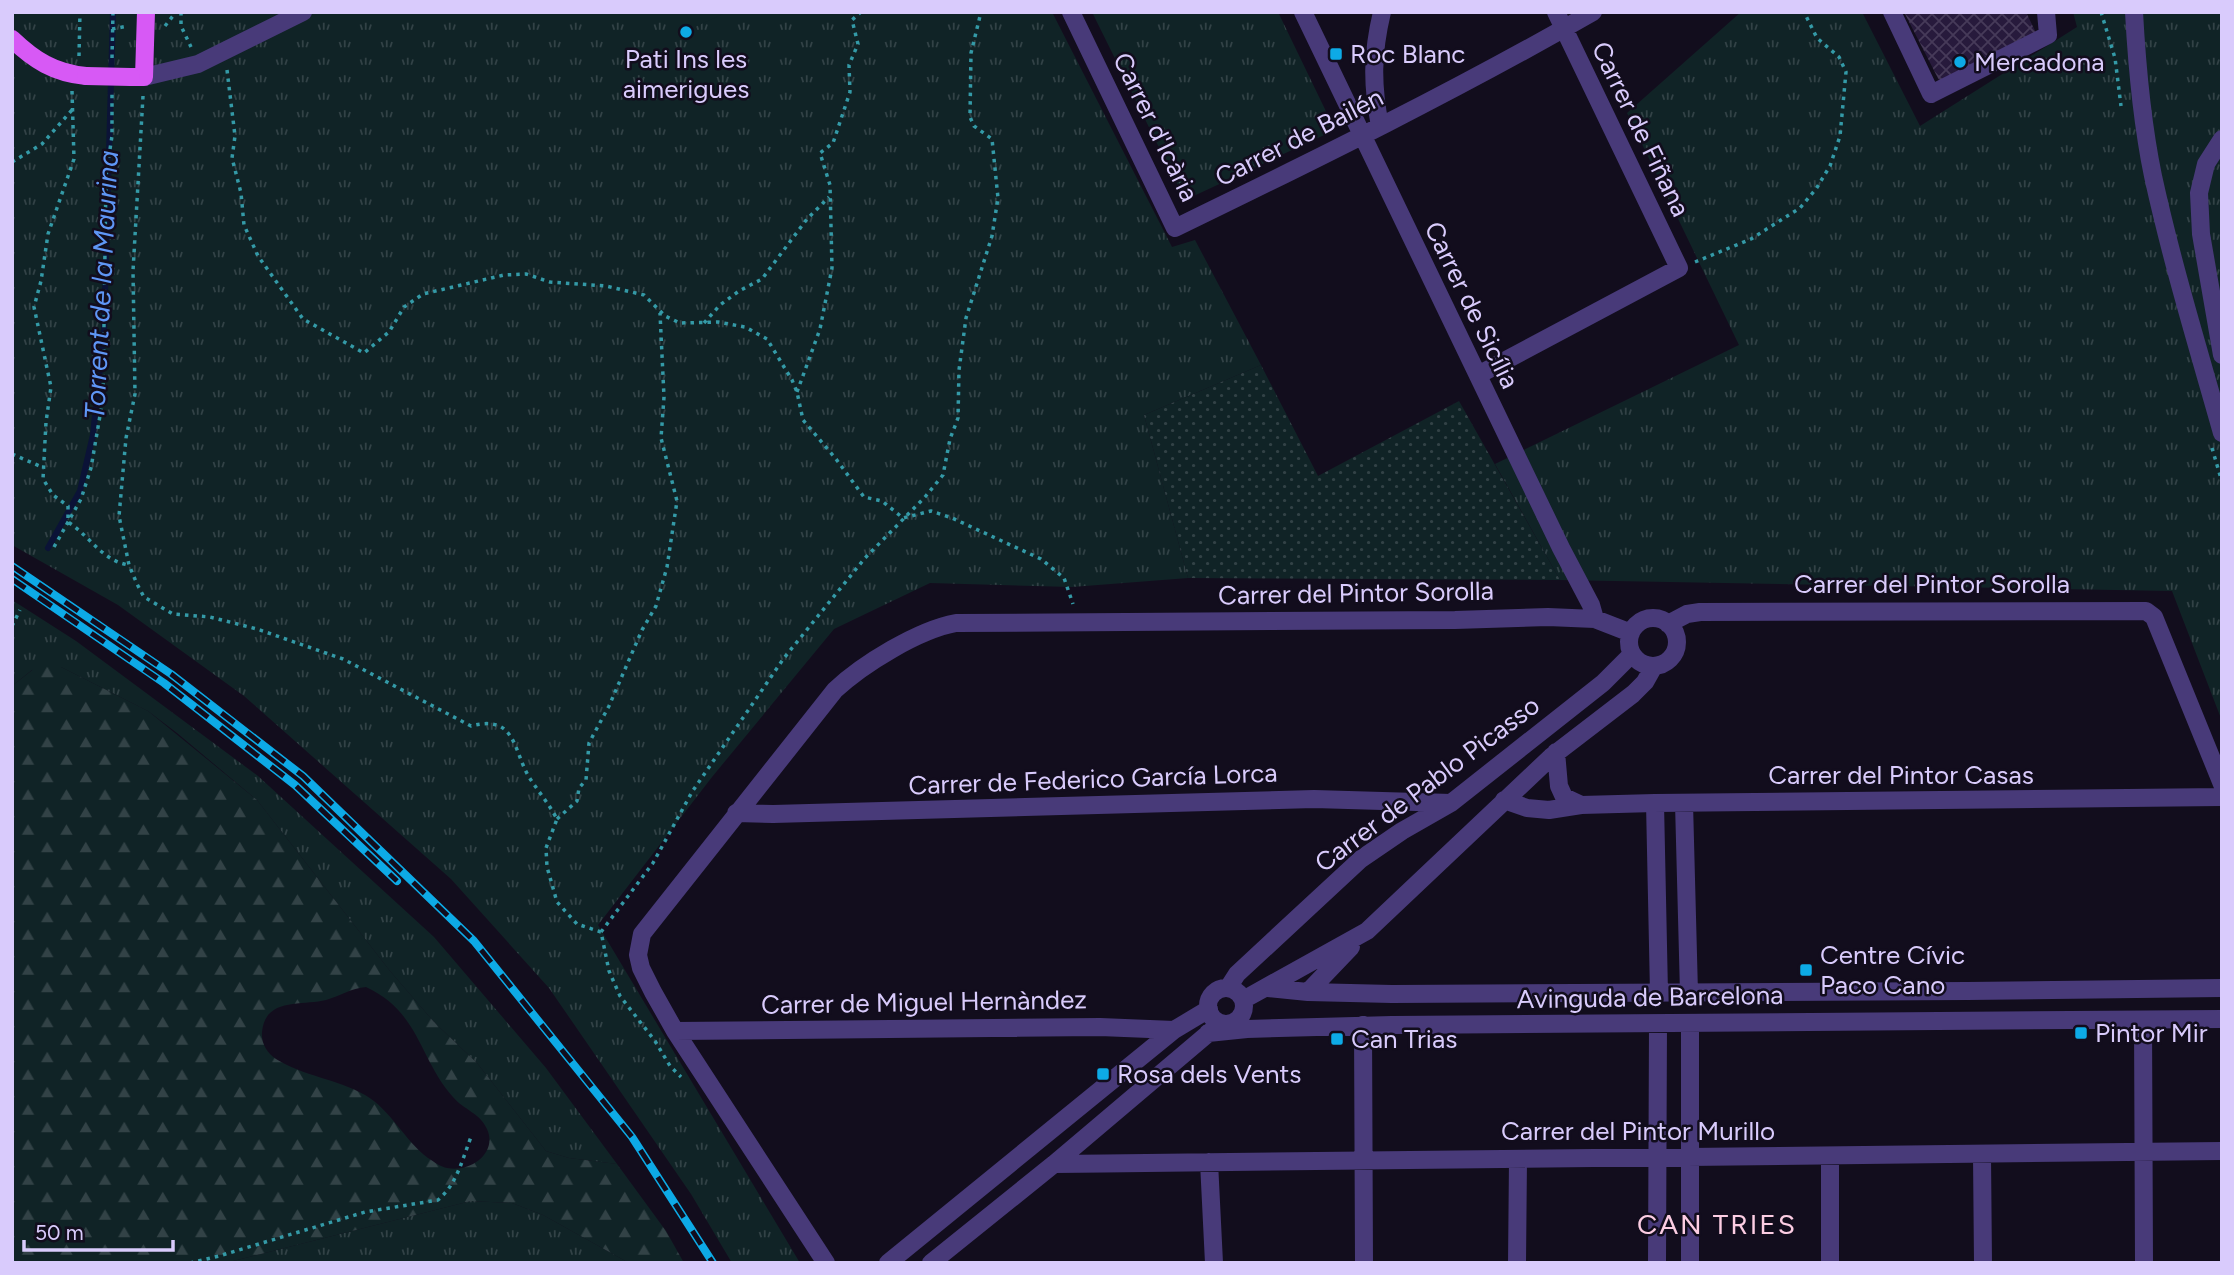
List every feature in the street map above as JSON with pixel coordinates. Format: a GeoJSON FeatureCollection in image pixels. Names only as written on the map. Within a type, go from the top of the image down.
{"type":"FeatureCollection","features":[{"type":"Feature","properties":{"kind":"main road"},"geometry":{"type":"LineString","coordinates":[[12,39],[31,57],[47,66],[86,76],[137,77],[151,20]]}},
{"type":"Feature","properties":{"kind":"street"},"geometry":{"type":"LineString","coordinates":[[137,77],[198,64],[303,12]]}},
{"type":"Feature","properties":{"kind":"street","name":"Carrer d'Icària"},"geometry":{"type":"LineString","coordinates":[[1071,12],[1175,228]]}},
{"type":"Feature","properties":{"kind":"street","name":"Carrer de Sicília"},"geometry":{"type":"LineString","coordinates":[[1303,12],[1591,605],[1595,619]]}},
{"type":"Feature","properties":{"kind":"street"},"geometry":{"type":"LineString","coordinates":[[1380,127],[1373,90],[1374,53],[1382,12]]}},
{"type":"Feature","properties":{"kind":"street","name":"Carrer de Fiñana"},"geometry":{"type":"LineString","coordinates":[[1556,12],[1679,268]]}},
{"type":"Feature","properties":{"kind":"street","name":"Carrer de Bailén"},"geometry":{"type":"LineString","coordinates":[[1175,228],[1362,137],[1594,12]]}},
{"type":"Feature","properties":{"kind":"street"},"geometry":{"type":"LineString","coordinates":[[1892,12],[1931,94],[2048,35],[2046,12]]}},
{"type":"Feature","properties":{"kind":"street"},"geometry":{"type":"LineString","coordinates":[[2134,12],[2137,67],[2152,174],[2171,254],[2222,433]]}},
{"type":"Feature","properties":{"kind":"street"},"geometry":{"type":"LineString","coordinates":[[2222,139],[2206,164],[2199,193],[2201,234],[2222,355]]}},
{"type":"Feature","properties":{"kind":"street"},"geometry":{"type":"LineString","coordinates":[[1478,375],[1679,268]]}},
{"type":"Feature","properties":{"kind":"street","name":"Carrer del Pintor Sorolla"},"geometry":{"type":"LineString","coordinates":[[1668,624],[1687,614],[1700,612],[2146,611],[2154,617],[2222,785]]}},
{"type":"Feature","properties":{"kind":"street","name":"Carrer del Pintor Sorolla"},"geometry":{"type":"LineString","coordinates":[[1079,622],[1548,617],[1595,619],[1631,633]]}},
{"type":"Feature","properties":{"kind":"street"},"geometry":{"type":"LineString","coordinates":[[1648,619],[1658,619],[1668,624],[1675,633],[1676,648],[1667,662],[1654,666],[1641,663],[1632,654],[1629,642],[1631,633],[1639,623],[1648,619]]}},
{"type":"Feature","properties":{"kind":"street"},"geometry":{"type":"LineString","coordinates":[[826,1263],[675,1031],[645,979],[638,955],[642,934],[835,690],[853,673],[882,655],[943,625],[1079,622]]}},
{"type":"Feature","properties":{"kind":"street","name":"Carrer de Pablo Picasso"},"geometry":{"type":"LineString","coordinates":[[1228,988],[1237,974],[1361,859],[1402,831],[1451,803],[1603,683],[1632,654]]}},
{"type":"Feature","properties":{"kind":"street","name":"Carrer de Pablo Picasso"},"geometry":{"type":"LineString","coordinates":[[1308,992],[1367,930],[1556,752],[1633,694],[1654,666]]}},
{"type":"Feature","properties":{"kind":"street"},"geometry":{"type":"LineString","coordinates":[[1556,752],[1559,786],[1564,797],[1581,805]]}},
{"type":"Feature","properties":{"kind":"street","name":"Carrer del Pintor Casas"},"geometry":{"type":"LineString","coordinates":[[1504,800],[1527,808],[1549,810],[1581,805],[1655,803],[2222,797]]}},
{"type":"Feature","properties":{"kind":"street","name":"Carrer de Federico García Lorca"},"geometry":{"type":"LineString","coordinates":[[736,813],[1314,799],[1451,803]]}},
{"type":"Feature","properties":{"kind":"street"},"geometry":{"type":"LineString","coordinates":[[1655,803],[1659,993]]}},
{"type":"Feature","properties":{"kind":"street"},"geometry":{"type":"LineString","coordinates":[[1684,803],[1689,993]]}},
{"type":"Feature","properties":{"kind":"street","name":"Carrer de Pablo Picasso"},"geometry":{"type":"LineString","coordinates":[[1243,1000],[1367,930]]}},
{"type":"Feature","properties":{"kind":"street"},"geometry":{"type":"LineString","coordinates":[[931,1263],[1228,1027],[1243,1014],[1243,1000],[1236,991],[1228,988],[1213,994],[1209,1009],[1214,1019],[1228,1027]]}},
{"type":"Feature","properties":{"kind":"street","name":"Avinguda de Barcelona"},"geometry":{"type":"LineString","coordinates":[[1268,988],[1308,992],[1689,993],[2222,988]]}},
{"type":"Feature","properties":{"kind":"street"},"geometry":{"type":"LineString","coordinates":[[888,1263],[1174,1030],[1209,1009]]}},
{"type":"Feature","properties":{"kind":"street","name":"Avinguda de Barcelona"},"geometry":{"type":"LineString","coordinates":[[1228,1027],[2222,1018]]}},
{"type":"Feature","properties":{"kind":"street"},"geometry":{"type":"LineString","coordinates":[[2143,1020],[2144,1263]]}},
{"type":"Feature","properties":{"kind":"street"},"geometry":{"type":"LineString","coordinates":[[1690,1023],[1690,1263]]}},
{"type":"Feature","properties":{"kind":"street"},"geometry":{"type":"LineString","coordinates":[[1657,1263],[1658,1024]]}},
{"type":"Feature","properties":{"kind":"street"},"geometry":{"type":"LineString","coordinates":[[1363,1026],[1364,1263]]}},
{"type":"Feature","properties":{"kind":"street","name":"Carrer de Miguel Hernàndez"},"geometry":{"type":"LineString","coordinates":[[675,1031],[1100,1027],[1174,1030]]}},
{"type":"Feature","properties":{"kind":"street","name":"Carrer del Pintor Murillo"},"geometry":{"type":"LineString","coordinates":[[1054,1164],[1982,1156],[2222,1151]]}},
{"type":"Feature","properties":{"kind":"street"},"geometry":{"type":"LineString","coordinates":[[1830,1156],[1830,1263]]}},
{"type":"Feature","properties":{"kind":"street"},"geometry":{"type":"LineString","coordinates":[[1982,1156],[1983,1263]]}},
{"type":"Feature","properties":{"kind":"street"},"geometry":{"type":"LineString","coordinates":[[1517,1263],[1518,1159]]}},
{"type":"Feature","properties":{"kind":"street"},"geometry":{"type":"LineString","coordinates":[[1209,1162],[1214,1263]]}},
{"type":"Feature","properties":{"kind":"path"},"geometry":{"type":"LineString","coordinates":[[79,57],[80,12]]}},
{"type":"Feature","properties":{"kind":"path"},"geometry":{"type":"LineString","coordinates":[[112,69],[113,12]]}},
{"type":"Feature","properties":{"kind":"path"},"geometry":{"type":"LineString","coordinates":[[151,20],[166,26],[176,12]]}},
{"type":"Feature","properties":{"kind":"path"},"geometry":{"type":"LineString","coordinates":[[181,12],[181,26],[193,51]]}},
{"type":"Feature","properties":{"kind":"path"},"geometry":{"type":"LineString","coordinates":[[797,392],[820,329],[832,268],[830,196],[827,169],[820,153],[833,143],[850,92],[849,65],[858,44],[852,20],[861,12]]}},
{"type":"Feature","properties":{"kind":"path"},"geometry":{"type":"LineString","coordinates":[[688,1084],[670,1066],[656,1041],[620,996],[609,971],[601,932],[653,863],[692,792],[752,702],[796,643],[865,558],[943,475],[950,439],[958,418],[959,370],[966,318],[992,236],[998,198],[992,139],[974,127],[970,117],[971,53],[981,12]]}},
{"type":"Feature","properties":{"kind":"path"},"geometry":{"type":"LineString","coordinates":[[1679,268],[1706,259],[1777,224],[1800,208],[1830,166],[1840,136],[1846,72],[1839,57],[1817,38],[1804,12]]}},
{"type":"Feature","properties":{"kind":"path"},"geometry":{"type":"LineString","coordinates":[[112,29],[128,25]]}},
{"type":"Feature","properties":{"kind":"path"},"geometry":{"type":"LineString","coordinates":[[227,70],[234,136],[232,158],[241,193],[244,225],[258,256],[303,320],[364,353],[388,332],[404,307],[423,294],[504,275],[526,274],[550,282],[606,286],[644,295],[660,311],[680,323],[745,327],[767,339],[797,392],[803,419],[864,497],[882,501],[903,518]]}},
{"type":"Feature","properties":{"kind":"path"},"geometry":{"type":"LineString","coordinates":[[54,547],[81,499],[91,468],[103,398],[106,176],[111,136],[112,82]]}},
{"type":"Feature","properties":{"kind":"path"},"geometry":{"type":"LineString","coordinates":[[68,522],[68,506],[53,495],[43,479],[51,387],[34,307],[48,234],[74,159],[73,91]]}},
{"type":"Feature","properties":{"kind":"path"},"geometry":{"type":"LineString","coordinates":[[143,96],[133,271],[135,394],[123,462],[120,516],[129,565],[144,597],[173,614],[210,617],[257,629],[343,659],[471,726],[481,723],[496,724],[516,742],[529,776],[558,819]]}},
{"type":"Feature","properties":{"kind":"path"},"geometry":{"type":"LineString","coordinates":[[12,162],[42,144],[72,110]]}},
{"type":"Feature","properties":{"kind":"path"},"geometry":{"type":"LineString","coordinates":[[704,323],[729,298],[762,279],[807,219],[830,196]]}},
{"type":"Feature","properties":{"kind":"path"},"geometry":{"type":"LineString","coordinates":[[601,932],[577,925],[557,901],[547,867],[546,848],[558,819],[578,801],[579,788],[586,780],[589,743],[656,606],[667,567],[677,501],[661,438],[664,397],[660,311]]}},
{"type":"Feature","properties":{"kind":"path"},"geometry":{"type":"LineString","coordinates":[[12,454],[44,468]]}},
{"type":"Feature","properties":{"kind":"path"},"geometry":{"type":"LineString","coordinates":[[903,518],[931,511],[1041,559],[1064,578],[1079,622]]}},
{"type":"Feature","properties":{"kind":"path"},"geometry":{"type":"LineString","coordinates":[[68,522],[117,563],[129,565]]}},
{"type":"Feature","properties":{"kind":"path"},"geometry":{"type":"LineString","coordinates":[[12,626],[20,610]]}},
{"type":"Feature","properties":{"kind":"path"},"geometry":{"type":"LineString","coordinates":[[190,1263],[365,1212],[438,1200],[447,1193],[454,1180],[471,1137]]}},
{"type":"Feature","properties":{"kind":"green space"},"geometry":{"type":"Polygon","coordinates":[[[12,12],[1052,12],[1172,247],[1195,240],[1261,365],[1144,415],[1188,578],[1072,587],[930,583],[834,629],[712,777],[598,925],[800,1263],[732,1263],[691,1194],[549,988],[451,879],[244,696],[118,605],[12,545],[12,12]]]}},
{"type":"Feature","properties":{"kind":"green space"},"geometry":{"type":"Polygon","coordinates":[[[685,12],[727,12],[693,28],[685,12]]]}},
{"type":"Feature","properties":{"kind":"green space"},"geometry":{"type":"Polygon","coordinates":[[[1092,12],[1278,12],[1335,130],[1185,200],[1092,12]]]}},
{"type":"Feature","properties":{"kind":"green space"},"geometry":{"type":"Polygon","coordinates":[[[1741,12],[1862,12],[1920,126],[2077,27],[2073,12],[2222,12],[2222,721],[2172,591],[1560,580],[1495,464],[1739,345],[1627,113],[1741,12]]]}},
{"type":"Feature","properties":{"kind":"green space"},"geometry":{"type":"Polygon","coordinates":[[[1261,365],[1318,476],[1459,401],[1560,580],[1188,578],[1144,415],[1261,365]]]}},
{"type":"Feature","properties":{"kind":"green space"},"geometry":{"type":"Polygon","coordinates":[[[12,600],[76,641],[258,776],[434,937],[546,1068],[617,1164],[569,1158],[546,1151],[477,1063],[434,1022],[390,971],[257,800],[177,733],[148,711],[61,667],[32,670],[12,686],[12,600]]]}},
{"type":"Feature","properties":{"kind":"green space"},"geometry":{"type":"Polygon","coordinates":[[[40,664],[61,667],[148,711],[257,800],[390,971],[434,1022],[477,1063],[546,1151],[569,1158],[617,1164],[666,1231],[684,1263],[629,1263],[543,1215],[512,1203],[471,1201],[225,1263],[12,1263],[12,686],[40,664]],[[366,987],[326,1000],[277,1008],[265,1021],[262,1032],[264,1044],[273,1057],[286,1065],[343,1085],[374,1101],[419,1151],[438,1164],[456,1169],[473,1164],[489,1146],[487,1129],[480,1119],[453,1097],[408,1023],[398,1009],[366,987]]]}},
{"type":"Feature","properties":{"kind":"green space"},"geometry":{"type":"Polygon","coordinates":[[[471,1201],[512,1203],[543,1215],[629,1263],[225,1263],[471,1201]]]}},
{"type":"Feature","properties":{"kind":"building","name":"Mercadona"},"geometry":{"type":"Polygon","coordinates":[[[1904,12],[2026,12],[2038,37],[1942,86],[1904,12]]]}},
{"type":"Feature","properties":{"kind":"waterway","name":"Torrent de la Maurina"},"geometry":{"type":"LineString","coordinates":[[48,548],[80,491],[93,435],[104,329],[113,12]]}},
{"type":"Feature","properties":{"kind":"railway"},"geometry":{"type":"LineString","coordinates":[[12,566],[171,674],[303,776],[474,941],[632,1137],[713,1263]]}},
{"type":"Feature","properties":{"kind":"railway"},"geometry":{"type":"LineString","coordinates":[[12,579],[164,683],[295,785],[397,881]]}},
{"type":"Feature","properties":{"kind":"place","name":"Pati Ins les aimerigues"},"geometry":{"type":"Point","coordinates":[686,32]}},
{"type":"Feature","properties":{"kind":"place","name":"Roc Blanc"},"geometry":{"type":"Point","coordinates":[1336,54]}},
{"type":"Feature","properties":{"kind":"place","name":"Mercadona"},"geometry":{"type":"Point","coordinates":[1960,62]}},
{"type":"Feature","properties":{"kind":"place","name":"Centre Cívic Paco Cano"},"geometry":{"type":"Point","coordinates":[1806,970]}},
{"type":"Feature","properties":{"kind":"place","name":"Pintor Mir"},"geometry":{"type":"Point","coordinates":[2081,1033]}},
{"type":"Feature","properties":{"kind":"place","name":"Can Trias"},"geometry":{"type":"Point","coordinates":[1337,1039]}},
{"type":"Feature","properties":{"kind":"place","name":"Rosa dels Vents"},"geometry":{"type":"Point","coordinates":[1103,1074]}},
{"type":"Feature","properties":{"kind":"district","name":"CAN TRIES"},"geometry":{"type":"Point","coordinates":[1717,1224]}}]}
